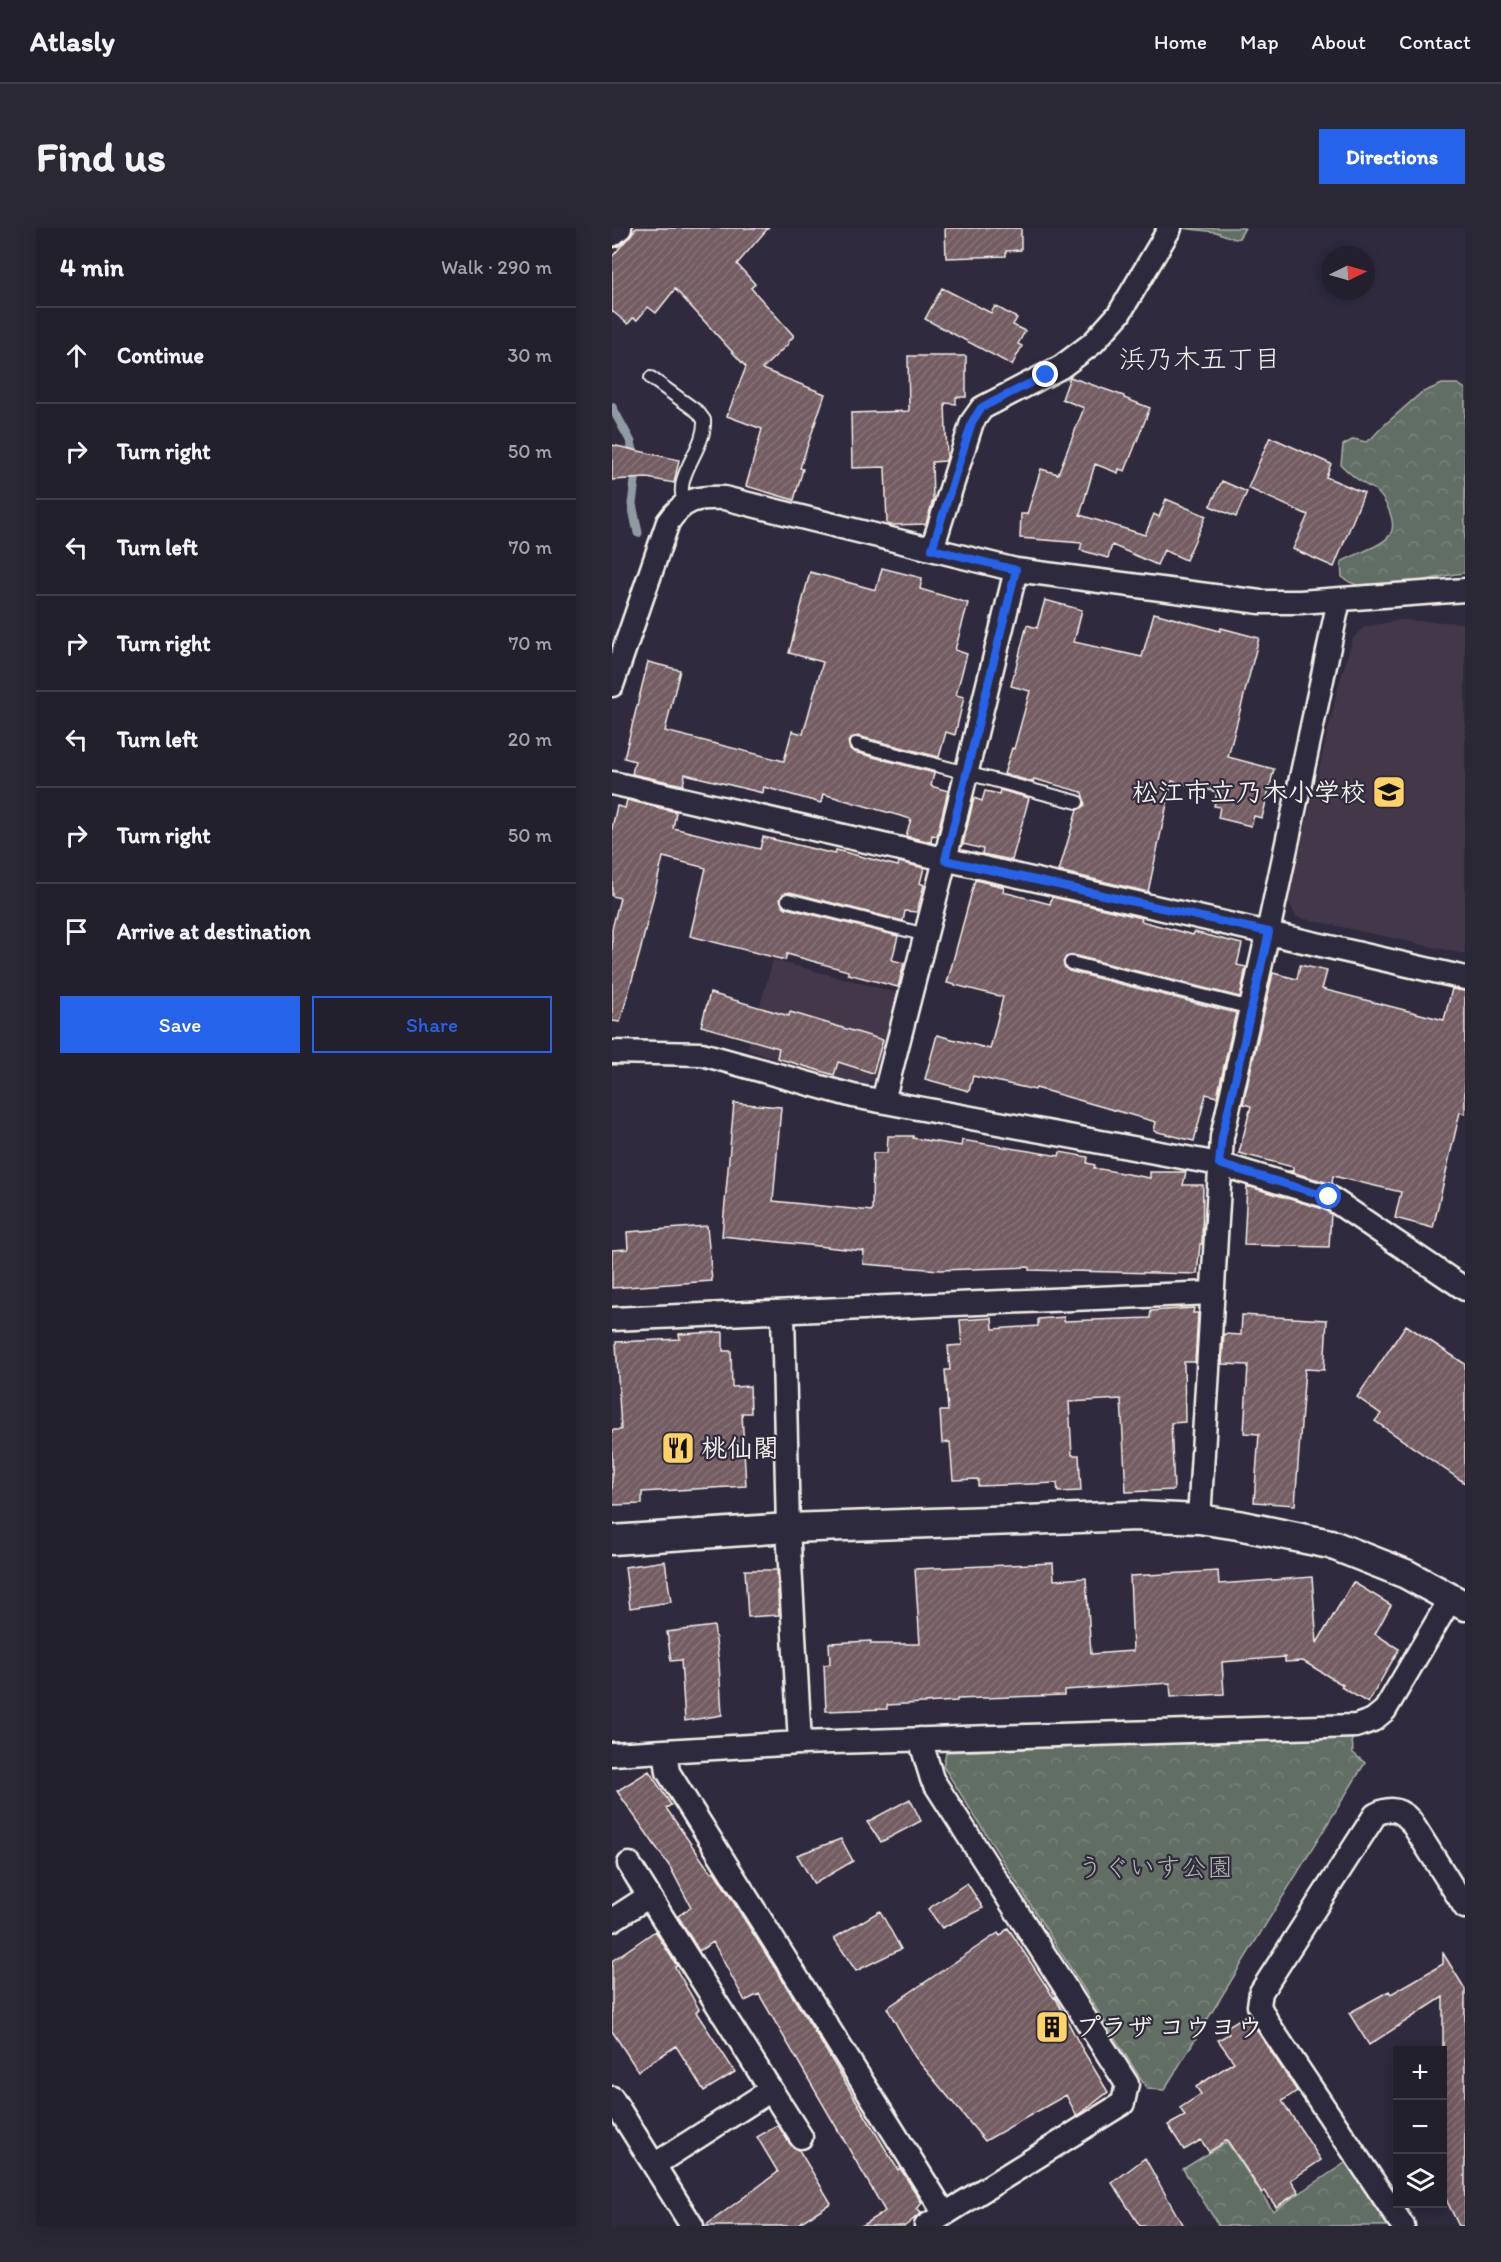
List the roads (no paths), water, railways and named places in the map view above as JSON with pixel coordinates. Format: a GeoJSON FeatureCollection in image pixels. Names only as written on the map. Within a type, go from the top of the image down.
{"type":"FeatureCollection","features":[{"type":"Feature","properties":{"kind":"street"},"geometry":{"type":"LineString","coordinates":[[612,235],[620,228]]}},
{"type":"Feature","properties":{"kind":"street"},"geometry":{"type":"LineString","coordinates":[[932,549],[972,422],[981,408],[1061,367],[1093,343],[1119,314],[1170,228]]}},
{"type":"Feature","properties":{"kind":"street"},"geometry":{"type":"LineString","coordinates":[[612,684],[668,522],[684,503],[706,498],[724,498],[1016,570],[1260,603],[1339,600],[1465,590]]}},
{"type":"Feature","properties":{"kind":"street"},"geometry":{"type":"LineString","coordinates":[[883,1101],[1016,570]]}},
{"type":"Feature","properties":{"kind":"street"},"geometry":{"type":"LineString","coordinates":[[1198,1519],[1222,1137],[1269,932],[1339,600]]}},
{"type":"Feature","properties":{"kind":"street"},"geometry":{"type":"LineString","coordinates":[[612,783],[1465,978]]}},
{"type":"Feature","properties":{"kind":"street"},"geometry":{"type":"LineString","coordinates":[[612,1052],[702,1054],[853,1096],[1219,1164],[1329,1197],[1465,1289]]}},
{"type":"Feature","properties":{"kind":"street"},"geometry":{"type":"LineString","coordinates":[[612,1319],[1212,1293]]}},
{"type":"Feature","properties":{"kind":"street"},"geometry":{"type":"LineString","coordinates":[[783,1312],[788,1528],[800,1743]]}},
{"type":"Feature","properties":{"kind":"street"},"geometry":{"type":"LineString","coordinates":[[612,1540],[788,1528],[1137,1516],[1198,1519],[1330,1544],[1406,1574],[1458,1602],[1385,1710],[1373,1720],[1356,1726],[800,1743],[612,1754]]}},
{"type":"Feature","properties":{"kind":"street"},"geometry":{"type":"LineString","coordinates":[[666,1750],[668,1772],[935,2220],[1123,2103],[1127,2084],[932,1779],[920,1739]]}},
{"type":"Feature","properties":{"kind":"street"},"geometry":{"type":"LineString","coordinates":[[1403,2226],[1269,2025],[1259,2006],[1261,1992],[1375,1815],[1383,1810],[1393,1809],[1403,1812],[1410,1820],[1465,1907]]}},
{"type":"Feature","properties":{"kind":"street"},"geometry":{"type":"LineString","coordinates":[[629,1864],[801,2137]]}},
{"type":"Feature","properties":{"kind":"street"},"geometry":{"type":"LineString","coordinates":[[612,1920],[649,1896]]}},
{"type":"Feature","properties":{"kind":"street"},"geometry":{"type":"LineString","coordinates":[[654,2165],[771,2090]]}},
{"type":"Feature","properties":{"kind":"street"},"geometry":{"type":"LineString","coordinates":[[612,2098],[692,2226]]}},
{"type":"Feature","properties":{"kind":"lane"},"geometry":{"type":"LineString","coordinates":[[651,378],[698,412],[704,420],[701,436],[680,487],[684,503]]}},
{"type":"Feature","properties":{"kind":"lane"},"geometry":{"type":"LineString","coordinates":[[856,744],[1077,802]]}},
{"type":"Feature","properties":{"kind":"lane"},"geometry":{"type":"LineString","coordinates":[[788,900],[926,935]]}},
{"type":"Feature","properties":{"kind":"lane"},"geometry":{"type":"LineString","coordinates":[[1071,963],[1251,1008]]}},
{"type":"Feature","properties":{"kind":"waterway"},"geometry":{"type":"LineString","coordinates":[[612,407],[631,442],[634,454],[636,473],[632,504],[638,533]]}},
{"type":"Feature","properties":{"kind":"place","name":"松江市立乃木小学校"},"geometry":{"type":"Point","coordinates":[1389,792]}},
{"type":"Feature","properties":{"kind":"place","name":"桃仙閣"},"geometry":{"type":"Point","coordinates":[678,1448]}},
{"type":"Feature","properties":{"kind":"place","name":"プラザ コウヨウ"},"geometry":{"type":"Point","coordinates":[1052,2027]}},
{"type":"Feature","properties":{"kind":"district","name":"浜乃木五丁目"},"geometry":{"type":"Point","coordinates":[1200,359]}},
{"type":"Feature","properties":{"kind":"park label","name":"うぐいす公園"},"geometry":{"type":"Point","coordinates":[1155,1867]}}]}
